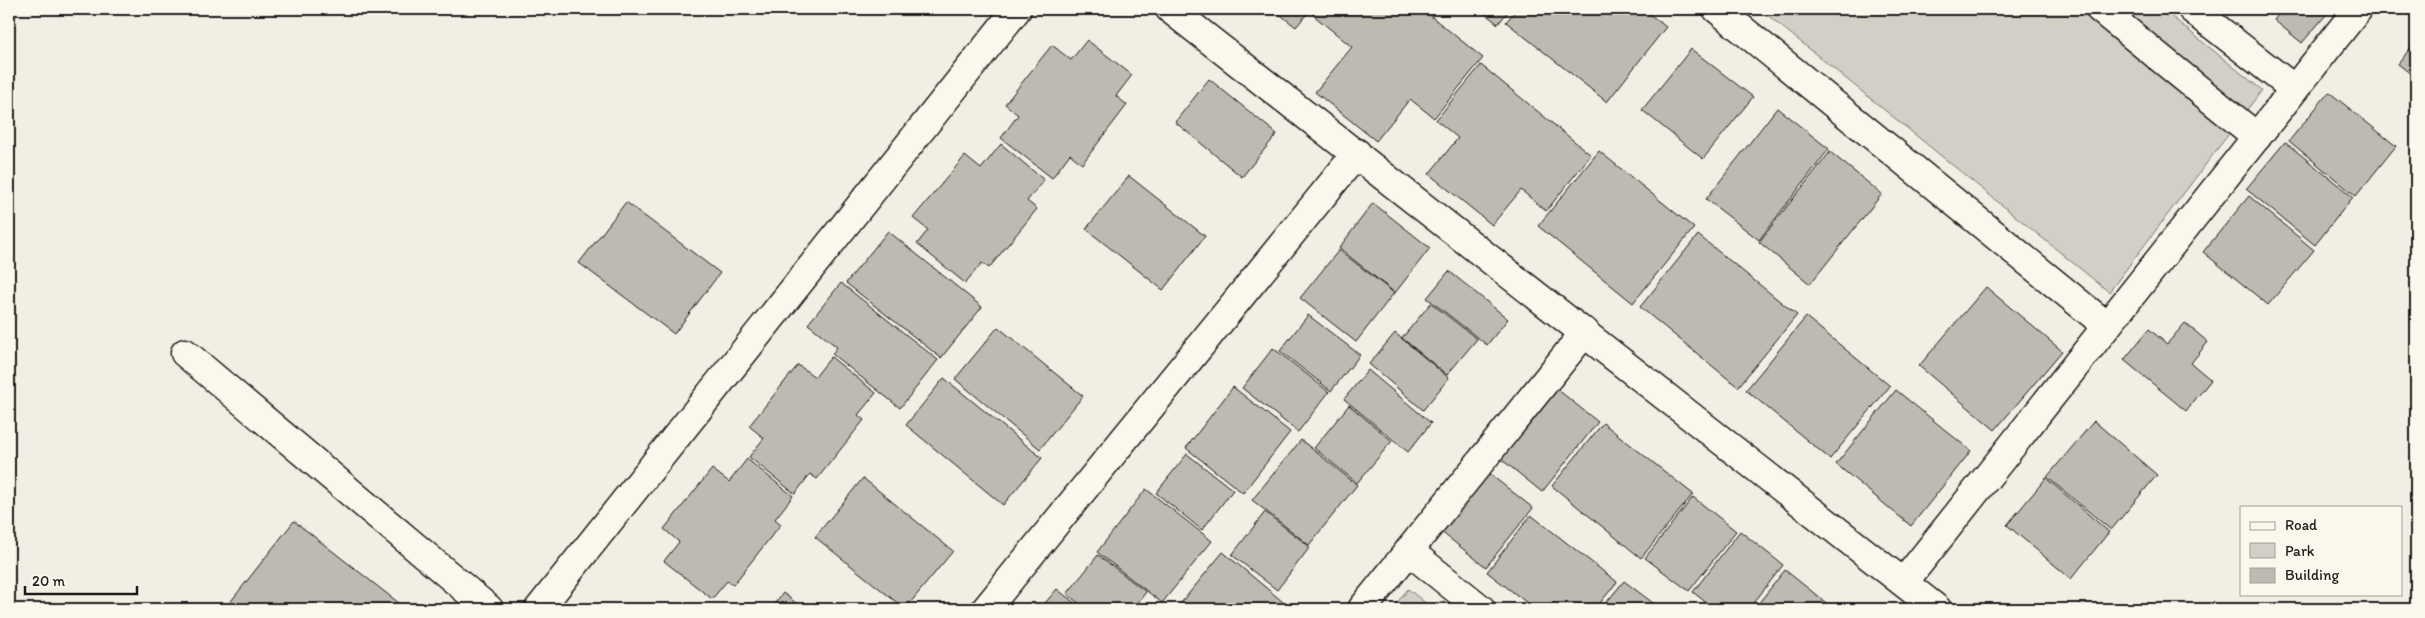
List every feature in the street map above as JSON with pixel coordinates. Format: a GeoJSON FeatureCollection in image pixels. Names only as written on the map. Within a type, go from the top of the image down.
{"type":"FeatureCollection","features":[{"type":"Feature","properties":{"kind":"street"},"geometry":{"type":"LineString","coordinates":[[539,609],[1017,9]]}},
{"type":"Feature","properties":{"kind":"street"},"geometry":{"type":"LineString","coordinates":[[1170,9],[1357,153],[1937,609]]}},
{"type":"Feature","properties":{"kind":"street"},"geometry":{"type":"LineString","coordinates":[[1717,9],[2107,326]]}},
{"type":"Feature","properties":{"kind":"street"},"geometry":{"type":"LineString","coordinates":[[2100,9],[2256,137]]}},
{"type":"Feature","properties":{"kind":"street"},"geometry":{"type":"LineString","coordinates":[[2192,9],[2294,89]]}},
{"type":"Feature","properties":{"kind":"street"},"geometry":{"type":"LineString","coordinates":[[1904,582],[2358,9]]}},
{"type":"Feature","properties":{"kind":"street"},"geometry":{"type":"LineString","coordinates":[[986,609],[1357,153]]}},
{"type":"Feature","properties":{"kind":"street"},"geometry":{"type":"LineString","coordinates":[[1362,609],[1585,332]]}},
{"type":"Feature","properties":{"kind":"street"},"geometry":{"type":"LineString","coordinates":[[185,353],[489,609]]}},
{"type":"Feature","properties":{"kind":"street"},"geometry":{"type":"LineString","coordinates":[[1409,551],[1481,609]]}},
{"type":"Feature","properties":{"kind":"green space"},"geometry":{"type":"Polygon","coordinates":[[[1760,9],[2162,9],[2262,90],[2109,292],[1760,9]]]}},
{"type":"Feature","properties":{"kind":"green space"},"geometry":{"type":"Polygon","coordinates":[[[1408,589],[1433,609],[1392,609],[1408,589]]]}},
{"type":"Feature","properties":{"kind":"building"},"geometry":{"type":"Polygon","coordinates":[[[1273,9],[1311,9],[1296,27],[1273,9]]]}},
{"type":"Feature","properties":{"kind":"building"},"geometry":{"type":"Polygon","coordinates":[[[1316,9],[1422,9],[1483,58],[1434,118],[1410,99],[1376,141],[1315,92],[1352,47],[1312,14],[1316,9]]]}},
{"type":"Feature","properties":{"kind":"building"},"geometry":{"type":"Polygon","coordinates":[[[1479,9],[1510,9],[1498,24],[1479,9]]]}},
{"type":"Feature","properties":{"kind":"building"},"geometry":{"type":"Polygon","coordinates":[[[1517,9],[1643,9],[1666,27],[1607,102],[1506,22],[1517,9]]]}},
{"type":"Feature","properties":{"kind":"building"},"geometry":{"type":"Polygon","coordinates":[[[2283,9],[2331,9],[2302,43],[2274,20],[2283,9]]]}},
{"type":"Feature","properties":{"kind":"building"},"geometry":{"type":"Polygon","coordinates":[[[1087,40],[1132,75],[1116,96],[1127,105],[1082,164],[1070,154],[1052,178],[1001,138],[1018,115],[1005,104],[1052,45],[1071,60],[1087,40]]]}},
{"type":"Feature","properties":{"kind":"building"},"geometry":{"type":"Polygon","coordinates":[[[2416,41],[2416,78],[2398,64],[2416,41]]]}},
{"type":"Feature","properties":{"kind":"building"},"geometry":{"type":"Polygon","coordinates":[[[1691,49],[1753,97],[1703,159],[1642,110],[1691,49]]]}},
{"type":"Feature","properties":{"kind":"building"},"geometry":{"type":"Polygon","coordinates":[[[1481,65],[1591,155],[1546,211],[1521,190],[1492,225],[1429,174],[1458,138],[1436,120],[1481,65]]]}},
{"type":"Feature","properties":{"kind":"building"},"geometry":{"type":"Polygon","coordinates":[[[1209,79],[1277,134],[1242,177],[1175,122],[1209,79]]]}},
{"type":"Feature","properties":{"kind":"building"},"geometry":{"type":"Polygon","coordinates":[[[2329,92],[2396,146],[2356,196],[2289,141],[2329,92]]]}},
{"type":"Feature","properties":{"kind":"building"},"geometry":{"type":"Polygon","coordinates":[[[1777,108],[1829,149],[1759,240],[1706,199],[1777,108]]]}},
{"type":"Feature","properties":{"kind":"building"},"geometry":{"type":"Polygon","coordinates":[[[2285,142],[2353,197],[2315,245],[2246,189],[2285,142]]]}},
{"type":"Feature","properties":{"kind":"building"},"geometry":{"type":"Polygon","coordinates":[[[1001,144],[1044,180],[1027,201],[1037,209],[989,268],[982,263],[965,283],[917,244],[928,230],[913,218],[965,156],[981,169],[1001,144]]]}},
{"type":"Feature","properties":{"kind":"building"},"geometry":{"type":"Polygon","coordinates":[[[1599,151],[1694,228],[1633,303],[1538,226],[1599,151]]]}},
{"type":"Feature","properties":{"kind":"building"},"geometry":{"type":"Polygon","coordinates":[[[1830,152],[1882,194],[1810,284],[1759,242],[1830,152]]]}},
{"type":"Feature","properties":{"kind":"building"},"geometry":{"type":"Polygon","coordinates":[[[1129,176],[1205,236],[1163,290],[1086,229],[1129,176]]]}},
{"type":"Feature","properties":{"kind":"building"},"geometry":{"type":"Polygon","coordinates":[[[2249,196],[2314,250],[2268,305],[2203,252],[2249,196]]]}},
{"type":"Feature","properties":{"kind":"building"},"geometry":{"type":"Polygon","coordinates":[[[626,202],[720,273],[674,334],[579,263],[626,202]]]}},
{"type":"Feature","properties":{"kind":"building"},"geometry":{"type":"Polygon","coordinates":[[[1373,203],[1430,248],[1395,293],[1339,248],[1373,203]]]}},
{"type":"Feature","properties":{"kind":"building"},"geometry":{"type":"Polygon","coordinates":[[[888,231],[982,307],[941,358],[846,283],[888,231]]]}},
{"type":"Feature","properties":{"kind":"building"},"geometry":{"type":"Polygon","coordinates":[[[1698,235],[1797,315],[1738,387],[1640,307],[1698,235]]]}},
{"type":"Feature","properties":{"kind":"building"},"geometry":{"type":"Polygon","coordinates":[[[1339,250],[1394,293],[1356,342],[1300,298],[1339,250]]]}},
{"type":"Feature","properties":{"kind":"building"},"geometry":{"type":"Polygon","coordinates":[[[1449,271],[1508,319],[1487,345],[1427,298],[1449,271]]]}},
{"type":"Feature","properties":{"kind":"building"},"geometry":{"type":"Polygon","coordinates":[[[841,283],[938,360],[900,408],[832,354],[837,347],[808,324],[841,283]]]}},
{"type":"Feature","properties":{"kind":"building"},"geometry":{"type":"Polygon","coordinates":[[[1986,287],[2062,351],[1995,430],[1919,366],[1986,287]]]}},
{"type":"Feature","properties":{"kind":"building"},"geometry":{"type":"Polygon","coordinates":[[[1431,303],[1477,339],[1447,375],[1402,338],[1431,303]]]}},
{"type":"Feature","properties":{"kind":"building"},"geometry":{"type":"Polygon","coordinates":[[[1308,315],[1360,355],[1331,391],[1280,351],[1308,315]]]}},
{"type":"Feature","properties":{"kind":"building"},"geometry":{"type":"Polygon","coordinates":[[[1806,317],[1890,386],[1830,459],[1746,390],[1806,317]]]}},
{"type":"Feature","properties":{"kind":"building"},"geometry":{"type":"Polygon","coordinates":[[[2185,323],[2208,342],[2191,363],[2211,380],[2186,411],[2124,360],[2149,329],[2167,344],[2185,323]]]}},
{"type":"Feature","properties":{"kind":"building"},"geometry":{"type":"Polygon","coordinates":[[[998,327],[1083,396],[1040,449],[955,379],[998,327]]]}},
{"type":"Feature","properties":{"kind":"building"},"geometry":{"type":"Polygon","coordinates":[[[1395,333],[1449,378],[1423,410],[1369,364],[1395,333]]]}},
{"type":"Feature","properties":{"kind":"building"},"geometry":{"type":"Polygon","coordinates":[[[1273,348],[1329,392],[1298,432],[1242,388],[1273,348]]]}},
{"type":"Feature","properties":{"kind":"building"},"geometry":{"type":"Polygon","coordinates":[[[831,357],[876,393],[858,415],[864,420],[817,479],[810,474],[795,494],[749,457],[764,438],[749,426],[798,365],[815,377],[831,357]]]}},
{"type":"Feature","properties":{"kind":"building"},"geometry":{"type":"Polygon","coordinates":[[[1368,370],[1431,423],[1408,452],[1344,399],[1368,370]]]}},
{"type":"Feature","properties":{"kind":"building"},"geometry":{"type":"Polygon","coordinates":[[[944,378],[1042,458],[1003,505],[906,425],[944,378]]]}},
{"type":"Feature","properties":{"kind":"building"},"geometry":{"type":"Polygon","coordinates":[[[1233,387],[1290,432],[1243,493],[1186,448],[1233,387]]]}},
{"type":"Feature","properties":{"kind":"building"},"geometry":{"type":"Polygon","coordinates":[[[1557,389],[1598,422],[1542,492],[1501,459],[1557,389]]]}},
{"type":"Feature","properties":{"kind":"building"},"geometry":{"type":"Polygon","coordinates":[[[1896,390],[1971,451],[1911,526],[1836,464],[1896,390]]]}},
{"type":"Feature","properties":{"kind":"building"},"geometry":{"type":"Polygon","coordinates":[[[1349,405],[1392,441],[1357,483],[1314,448],[1349,405]]]}},
{"type":"Feature","properties":{"kind":"building"},"geometry":{"type":"Polygon","coordinates":[[[2094,421],[2157,475],[2111,530],[2047,477],[2094,421]]]}},
{"type":"Feature","properties":{"kind":"building"},"geometry":{"type":"Polygon","coordinates":[[[1603,423],[1693,494],[1641,558],[1552,486],[1603,423]]]}},
{"type":"Feature","properties":{"kind":"building"},"geometry":{"type":"Polygon","coordinates":[[[1301,440],[1357,485],[1309,545],[1252,500],[1301,440]]]}},
{"type":"Feature","properties":{"kind":"building"},"geometry":{"type":"Polygon","coordinates":[[[1187,454],[1233,490],[1202,530],[1156,493],[1187,454]]]}},
{"type":"Feature","properties":{"kind":"building"},"geometry":{"type":"Polygon","coordinates":[[[747,459],[793,496],[775,519],[781,524],[733,585],[727,581],[712,599],[664,561],[679,542],[664,529],[712,469],[729,482],[747,459]]]}},
{"type":"Feature","properties":{"kind":"building"},"geometry":{"type":"Polygon","coordinates":[[[1487,472],[1533,508],[1486,567],[1440,531],[1487,472]]]}},
{"type":"Feature","properties":{"kind":"building"},"geometry":{"type":"Polygon","coordinates":[[[863,478],[953,551],[905,609],[815,537],[863,478]]]}},
{"type":"Feature","properties":{"kind":"building"},"geometry":{"type":"Polygon","coordinates":[[[2046,478],[2109,532],[2071,579],[2007,525],[2046,478]]]}},
{"type":"Feature","properties":{"kind":"building"},"geometry":{"type":"Polygon","coordinates":[[[1146,489],[1212,541],[1162,603],[1097,552],[1146,489]]]}},
{"type":"Feature","properties":{"kind":"building"},"geometry":{"type":"Polygon","coordinates":[[[1693,497],[1736,531],[1689,591],[1645,558],[1693,497]]]}},
{"type":"Feature","properties":{"kind":"building"},"geometry":{"type":"Polygon","coordinates":[[[1265,512],[1310,547],[1277,590],[1232,555],[1265,512]]]}},
{"type":"Feature","properties":{"kind":"building"},"geometry":{"type":"Polygon","coordinates":[[[1531,515],[1617,582],[1595,609],[1535,609],[1487,572],[1531,515]]]}},
{"type":"Feature","properties":{"kind":"building"},"geometry":{"type":"Polygon","coordinates":[[[294,521],[404,607],[402,609],[233,609],[228,605],[294,521]]]}},
{"type":"Feature","properties":{"kind":"building"},"geometry":{"type":"Polygon","coordinates":[[[1740,531],[1783,565],[1749,609],[1714,609],[1693,592],[1740,531]]]}},
{"type":"Feature","properties":{"kind":"building"},"geometry":{"type":"Polygon","coordinates":[[[1223,552],[1289,607],[1287,609],[1176,609],[1223,552]]]}},
{"type":"Feature","properties":{"kind":"building"},"geometry":{"type":"Polygon","coordinates":[[[1098,555],[1146,592],[1133,609],[1086,609],[1067,594],[1098,555]]]}},
{"type":"Feature","properties":{"kind":"building"},"geometry":{"type":"Polygon","coordinates":[[[1785,570],[1834,609],[1754,609],[1785,570]]]}},
{"type":"Feature","properties":{"kind":"building"},"geometry":{"type":"Polygon","coordinates":[[[1624,581],[1661,609],[1601,609],[1624,581]]]}},
{"type":"Feature","properties":{"kind":"building"},"geometry":{"type":"Polygon","coordinates":[[[1057,589],[1082,609],[1040,609],[1057,589]]]}},
{"type":"Feature","properties":{"kind":"building"},"geometry":{"type":"Polygon","coordinates":[[[783,593],[804,609],[770,609],[783,593]]]}}]}
